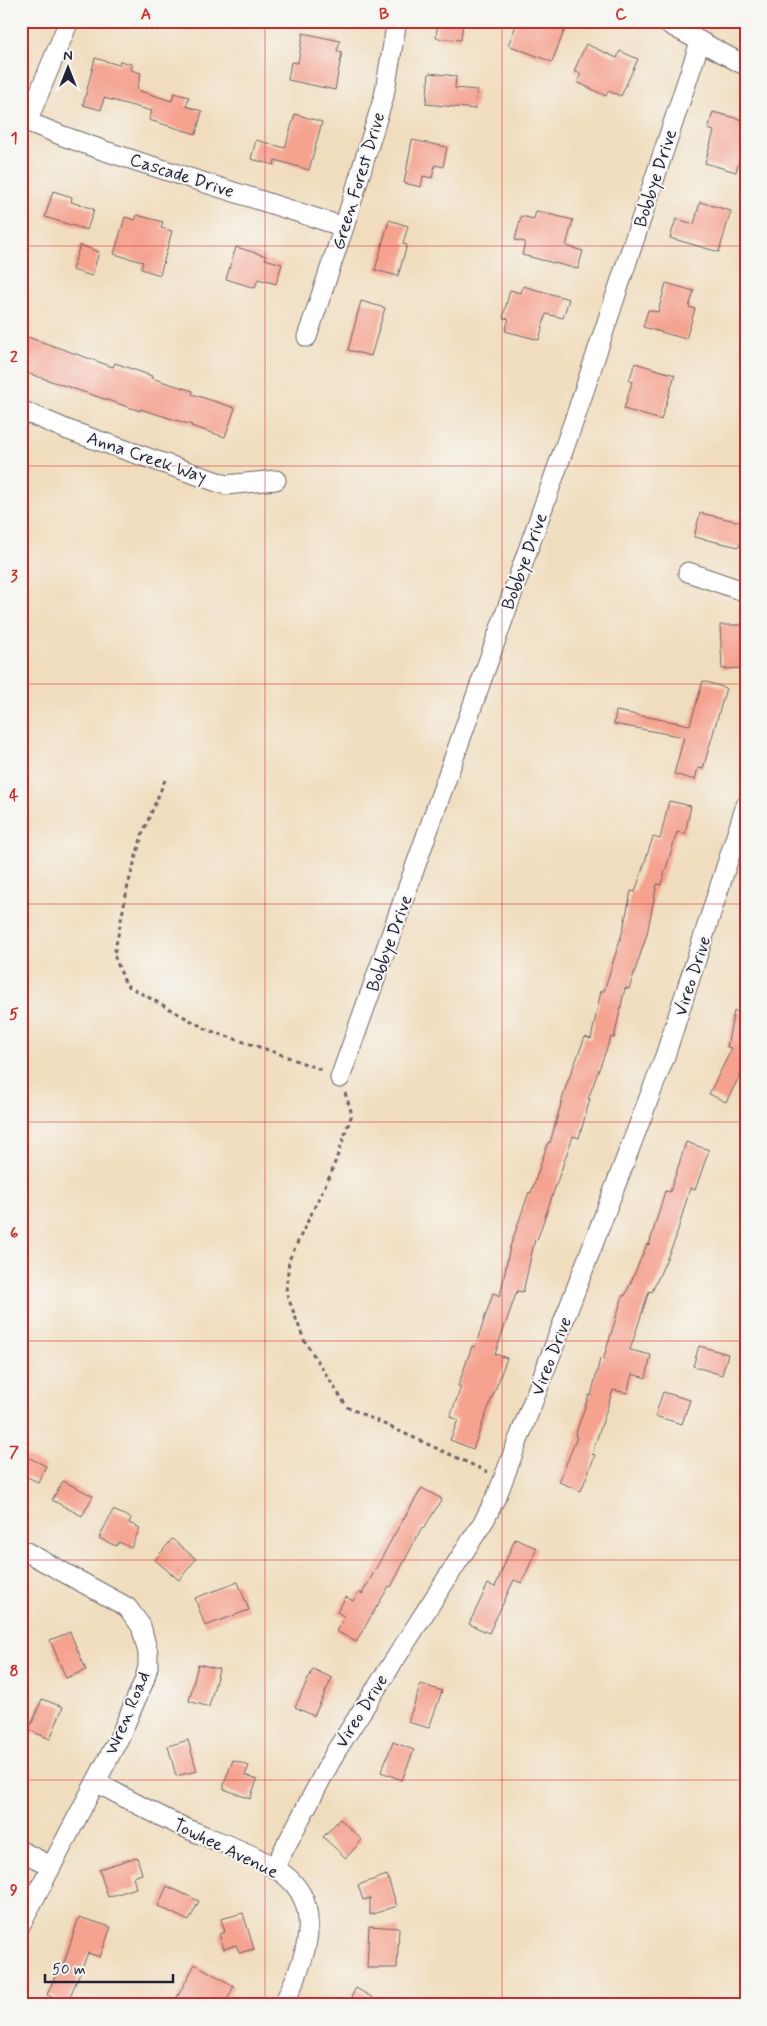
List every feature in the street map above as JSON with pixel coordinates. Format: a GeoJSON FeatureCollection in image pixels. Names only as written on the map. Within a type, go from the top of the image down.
{"type":"FeatureCollection","features":[{"type":"Feature","properties":{"kind":"street"},"geometry":{"type":"LineString","coordinates":[[24,120],[69,21]]}},
{"type":"Feature","properties":{"kind":"street","name":"Green Forest Drive"},"geometry":{"type":"LineString","coordinates":[[307,337],[344,227],[384,96],[397,21]]}},
{"type":"Feature","properties":{"kind":"street"},"geometry":{"type":"LineString","coordinates":[[663,21],[746,66]]}},
{"type":"Feature","properties":{"kind":"street","name":"Bobbye Drive"},"geometry":{"type":"LineString","coordinates":[[340,1078],[574,421],[700,42]]}},
{"type":"Feature","properties":{"kind":"street","name":"Cascade Drive"},"geometry":{"type":"LineString","coordinates":[[24,120],[105,151],[344,227]]}},
{"type":"Feature","properties":{"kind":"street","name":"Anna Creek Way"},"geometry":{"type":"LineString","coordinates":[[21,410],[68,430],[226,485],[276,480]]}},
{"type":"Feature","properties":{"kind":"street"},"geometry":{"type":"LineString","coordinates":[[688,572],[746,592]]}},
{"type":"Feature","properties":{"kind":"street","name":"Vireo Drive"},"geometry":{"type":"LineString","coordinates":[[274,1868],[336,1751],[485,1519],[504,1480],[668,1048],[746,805]]}},
{"type":"Feature","properties":{"kind":"street","name":"Wren Road"},"geometry":{"type":"LineString","coordinates":[[21,1549],[127,1607],[142,1626],[146,1640],[148,1667],[144,1681],[120,1736],[21,1924]]}},
{"type":"Feature","properties":{"kind":"street","name":"Towhee Avenue"},"geometry":{"type":"LineString","coordinates":[[96,1782],[182,1827],[247,1854],[274,1868],[292,1882],[305,1905],[309,1931],[306,1947],[283,2005]]}},
{"type":"Feature","properties":{"kind":"street"},"geometry":{"type":"LineString","coordinates":[[21,1851],[51,1866]]}},
{"type":"Feature","properties":{"kind":"path"},"geometry":{"type":"LineString","coordinates":[[165,780],[142,835],[128,885],[114,954],[126,985],[208,1030],[278,1053],[340,1078],[352,1114],[332,1171],[290,1260],[286,1292],[304,1340],[347,1407],[504,1480]]}},
{"type":"Feature","properties":{"kind":"building"},"geometry":{"type":"Polygon","coordinates":[[[438,21],[463,21],[461,40],[436,38],[438,21]]]}},
{"type":"Feature","properties":{"kind":"building"},"geometry":{"type":"Polygon","coordinates":[[[518,21],[568,21],[552,62],[508,45],[518,21]]]}},
{"type":"Feature","properties":{"kind":"building"},"geometry":{"type":"Polygon","coordinates":[[[303,33],[340,41],[337,51],[342,52],[335,90],[288,80],[291,62],[298,63],[303,33]]]}},
{"type":"Feature","properties":{"kind":"building"},"geometry":{"type":"Polygon","coordinates":[[[586,44],[617,58],[620,51],[638,59],[621,96],[608,91],[606,96],[577,82],[581,74],[574,71],[586,44]]]}},
{"type":"Feature","properties":{"kind":"building"},"geometry":{"type":"Polygon","coordinates":[[[95,58],[119,65],[120,61],[132,64],[131,70],[141,73],[137,90],[172,101],[174,93],[189,97],[186,106],[202,111],[196,134],[149,120],[152,111],[104,98],[101,110],[83,105],[95,58]]]}},
{"type":"Feature","properties":{"kind":"building"},"geometry":{"type":"Polygon","coordinates":[[[429,73],[456,76],[455,88],[477,90],[475,109],[426,104],[429,73]]]}},
{"type":"Feature","properties":{"kind":"building"},"geometry":{"type":"Polygon","coordinates":[[[713,112],[746,121],[746,158],[740,156],[736,172],[705,163],[714,131],[708,129],[713,112]]]}},
{"type":"Feature","properties":{"kind":"building"},"geometry":{"type":"Polygon","coordinates":[[[295,114],[322,122],[309,170],[275,160],[274,165],[251,159],[256,140],[285,148],[295,114]]]}},
{"type":"Feature","properties":{"kind":"building"},"geometry":{"type":"Polygon","coordinates":[[[412,140],[447,147],[443,167],[435,165],[432,178],[423,176],[421,187],[404,183],[412,140]]]}},
{"type":"Feature","properties":{"kind":"building"},"geometry":{"type":"Polygon","coordinates":[[[53,191],[72,197],[71,202],[94,209],[87,230],[45,217],[53,191]]]}},
{"type":"Feature","properties":{"kind":"building"},"geometry":{"type":"Polygon","coordinates":[[[700,202],[731,211],[719,252],[670,238],[676,219],[694,224],[700,202]]]}},
{"type":"Feature","properties":{"kind":"building"},"geometry":{"type":"Polygon","coordinates":[[[536,211],[573,220],[566,246],[583,251],[578,269],[522,255],[525,242],[515,240],[521,216],[534,219],[536,211]]]}},
{"type":"Feature","properties":{"kind":"building"},"geometry":{"type":"Polygon","coordinates":[[[137,215],[163,222],[161,228],[172,231],[160,275],[141,269],[143,262],[114,254],[125,217],[135,220],[137,215]]]}},
{"type":"Feature","properties":{"kind":"building"},"geometry":{"type":"Polygon","coordinates":[[[389,220],[408,226],[403,244],[407,245],[398,276],[375,270],[389,220]]]}},
{"type":"Feature","properties":{"kind":"building"},"geometry":{"type":"Polygon","coordinates":[[[80,245],[99,252],[92,276],[72,270],[80,245]]]}},
{"type":"Feature","properties":{"kind":"building"},"geometry":{"type":"Polygon","coordinates":[[[236,247],[266,256],[265,259],[282,264],[276,284],[258,279],[255,288],[226,279],[236,247]]]}},
{"type":"Feature","properties":{"kind":"building"},"geometry":{"type":"Polygon","coordinates":[[[666,283],[694,291],[689,307],[695,309],[686,339],[643,327],[648,310],[658,312],[666,283]]]}},
{"type":"Feature","properties":{"kind":"building"},"geometry":{"type":"Polygon","coordinates":[[[523,286],[569,299],[563,318],[546,314],[539,340],[505,331],[509,319],[503,318],[510,290],[521,293],[523,286]]]}},
{"type":"Feature","properties":{"kind":"building"},"geometry":{"type":"Polygon","coordinates":[[[361,301],[385,308],[371,356],[348,350],[361,301]]]}},
{"type":"Feature","properties":{"kind":"building"},"geometry":{"type":"Polygon","coordinates":[[[25,336],[113,367],[115,363],[152,376],[151,378],[193,391],[192,394],[235,408],[225,437],[21,371],[21,346],[25,336]]]}},
{"type":"Feature","properties":{"kind":"building"},"geometry":{"type":"Polygon","coordinates":[[[635,363],[675,375],[661,420],[624,409],[632,382],[629,381],[635,363]]]}},
{"type":"Feature","properties":{"kind":"building"},"geometry":{"type":"Polygon","coordinates":[[[700,513],[745,523],[739,547],[694,537],[700,513]]]}},
{"type":"Feature","properties":{"kind":"building"},"geometry":{"type":"Polygon","coordinates":[[[720,625],[743,625],[744,668],[722,669],[720,625]]]}},
{"type":"Feature","properties":{"kind":"building"},"geometry":{"type":"Polygon","coordinates":[[[703,681],[726,688],[703,769],[698,768],[695,780],[674,774],[684,737],[614,724],[616,711],[690,725],[703,681]]]}},
{"type":"Feature","properties":{"kind":"building"},"geometry":{"type":"Polygon","coordinates":[[[669,801],[691,806],[685,834],[677,832],[661,885],[657,884],[647,934],[629,989],[625,988],[614,1038],[611,1037],[588,1099],[590,1099],[579,1138],[573,1136],[537,1240],[535,1239],[523,1292],[517,1291],[495,1354],[507,1358],[473,1449],[450,1440],[458,1420],[450,1417],[461,1387],[458,1386],[472,1346],[475,1347],[493,1293],[500,1296],[510,1247],[548,1142],[550,1143],[566,1086],[585,1037],[591,1039],[601,991],[604,991],[623,930],[631,891],[635,892],[653,837],[660,839],[669,801]]]}},
{"type":"Feature","properties":{"kind":"building"},"geometry":{"type":"Polygon","coordinates":[[[734,1011],[746,1013],[746,1064],[726,1102],[709,1094],[732,1048],[727,1047],[734,1011]]]}},
{"type":"Feature","properties":{"kind":"building"},"geometry":{"type":"Polygon","coordinates":[[[686,1142],[709,1150],[695,1190],[690,1188],[675,1240],[652,1292],[649,1291],[630,1350],[651,1355],[646,1378],[632,1374],[627,1393],[613,1390],[592,1454],[595,1455],[581,1491],[559,1482],[577,1437],[575,1436],[589,1395],[591,1396],[600,1359],[603,1360],[623,1295],[625,1296],[647,1244],[649,1245],[665,1191],[670,1192],[686,1142]]]}},
{"type":"Feature","properties":{"kind":"building"},"geometry":{"type":"Polygon","coordinates":[[[699,1346],[728,1354],[722,1375],[693,1366],[699,1346]]]}},
{"type":"Feature","properties":{"kind":"building"},"geometry":{"type":"Polygon","coordinates":[[[663,1392],[690,1400],[682,1424],[655,1416],[663,1392]]]}},
{"type":"Feature","properties":{"kind":"building"},"geometry":{"type":"Polygon","coordinates":[[[21,1454],[46,1466],[38,1482],[21,1474],[21,1454]]]}},
{"type":"Feature","properties":{"kind":"building"},"geometry":{"type":"Polygon","coordinates":[[[63,1481],[93,1496],[82,1516],[52,1500],[63,1481]]]}},
{"type":"Feature","properties":{"kind":"building"},"geometry":{"type":"Polygon","coordinates":[[[422,1488],[442,1499],[424,1528],[422,1527],[391,1587],[389,1586],[356,1642],[336,1631],[345,1617],[337,1612],[346,1597],[353,1601],[359,1592],[362,1594],[422,1488]]]}},
{"type":"Feature","properties":{"kind":"building"},"geometry":{"type":"Polygon","coordinates":[[[113,1510],[131,1518],[129,1523],[140,1528],[131,1548],[119,1542],[116,1546],[99,1538],[113,1510]]]}},
{"type":"Feature","properties":{"kind":"building"},"geometry":{"type":"Polygon","coordinates":[[[172,1539],[196,1559],[179,1580],[155,1560],[172,1539]]]}},
{"type":"Feature","properties":{"kind":"building"},"geometry":{"type":"Polygon","coordinates":[[[515,1539],[537,1548],[522,1583],[514,1580],[489,1633],[469,1624],[488,1584],[495,1587],[515,1539]]]}},
{"type":"Feature","properties":{"kind":"building"},"geometry":{"type":"Polygon","coordinates":[[[238,1582],[249,1610],[205,1626],[195,1598],[238,1582]]]}},
{"type":"Feature","properties":{"kind":"building"},"geometry":{"type":"Polygon","coordinates":[[[70,1632],[86,1670],[66,1678],[50,1640],[70,1632]]]}},
{"type":"Feature","properties":{"kind":"building"},"geometry":{"type":"Polygon","coordinates":[[[198,1664],[219,1669],[209,1707],[189,1701],[198,1664]]]}},
{"type":"Feature","properties":{"kind":"building"},"geometry":{"type":"Polygon","coordinates":[[[313,1669],[332,1678],[314,1716],[295,1707],[313,1669]]]}},
{"type":"Feature","properties":{"kind":"building"},"geometry":{"type":"Polygon","coordinates":[[[421,1684],[442,1691],[429,1728],[408,1722],[421,1684]]]}},
{"type":"Feature","properties":{"kind":"building"},"geometry":{"type":"Polygon","coordinates":[[[42,1699],[63,1707],[50,1739],[29,1730],[42,1699]]]}},
{"type":"Feature","properties":{"kind":"building"},"geometry":{"type":"Polygon","coordinates":[[[188,1740],[197,1771],[176,1776],[168,1746],[188,1740]]]}},
{"type":"Feature","properties":{"kind":"building"},"geometry":{"type":"Polygon","coordinates":[[[393,1742],[414,1750],[402,1780],[381,1772],[393,1742]]]}},
{"type":"Feature","properties":{"kind":"building"},"geometry":{"type":"Polygon","coordinates":[[[233,1760],[249,1766],[245,1775],[257,1780],[250,1799],[224,1789],[224,1783],[233,1760]]]}},
{"type":"Feature","properties":{"kind":"building"},"geometry":{"type":"Polygon","coordinates":[[[340,1819],[362,1840],[346,1858],[323,1837],[340,1819]]]}},
{"type":"Feature","properties":{"kind":"building"},"geometry":{"type":"Polygon","coordinates":[[[137,1857],[142,1874],[133,1877],[136,1888],[108,1897],[99,1869],[137,1857]]]}},
{"type":"Feature","properties":{"kind":"building"},"geometry":{"type":"Polygon","coordinates":[[[387,1875],[397,1906],[370,1915],[370,1898],[363,1900],[358,1885],[387,1875]]]}},
{"type":"Feature","properties":{"kind":"building"},"geometry":{"type":"Polygon","coordinates":[[[167,1886],[199,1901],[189,1921],[158,1906],[167,1886]]]}},
{"type":"Feature","properties":{"kind":"building"},"geometry":{"type":"Polygon","coordinates":[[[243,1913],[254,1949],[239,1953],[236,1945],[224,1949],[219,1934],[225,1932],[221,1919],[243,1913]]]}},
{"type":"Feature","properties":{"kind":"building"},"geometry":{"type":"Polygon","coordinates":[[[79,1917],[111,1927],[100,1957],[88,1953],[67,2004],[47,1995],[60,1965],[63,1966],[79,1917]]]}},
{"type":"Feature","properties":{"kind":"building"},"geometry":{"type":"Polygon","coordinates":[[[369,1926],[399,1928],[397,1968],[367,1968],[369,1926]]]}},
{"type":"Feature","properties":{"kind":"building"},"geometry":{"type":"Polygon","coordinates":[[[195,1964],[234,1986],[224,2005],[173,2005],[195,1964]]]}},
{"type":"Feature","properties":{"kind":"building"},"geometry":{"type":"Polygon","coordinates":[[[356,1988],[385,2005],[347,2005],[356,1988]]]}}]}
